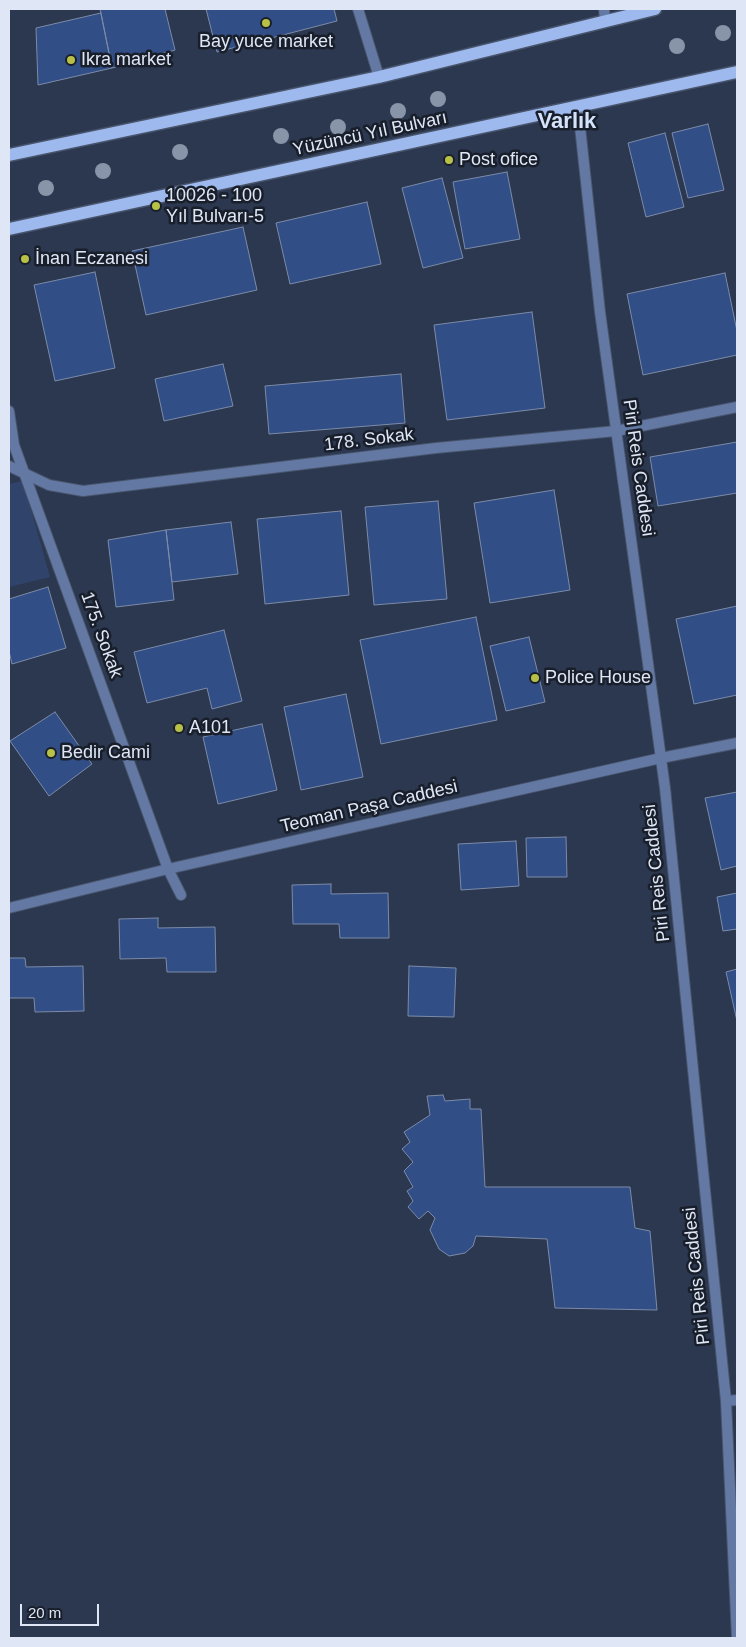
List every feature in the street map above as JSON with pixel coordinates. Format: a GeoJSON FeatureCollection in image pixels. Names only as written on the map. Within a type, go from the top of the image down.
{"type":"FeatureCollection","features":[{"type":"Feature","properties":{"kind":"main road"},"geometry":{"type":"LineString","coordinates":[[9,155],[379,77],[605,14],[655,9]]}},
{"type":"Feature","properties":{"kind":"main road","name":"Yüzüncü Yıl Bulvarı"},"geometry":{"type":"LineString","coordinates":[[9,229],[578,108],[737,72]]}},
{"type":"Feature","properties":{"kind":"street"},"geometry":{"type":"LineString","coordinates":[[358,9],[379,77]]}},
{"type":"Feature","properties":{"kind":"street","name":"Piri Reis Caddesi"},"geometry":{"type":"LineString","coordinates":[[578,108],[600,312],[661,758],[726,1401],[737,1638]]}},
{"type":"Feature","properties":{"kind":"street","name":"178. Sokak"},"geometry":{"type":"LineString","coordinates":[[9,466],[49,484],[83,492],[436,448],[616,431],[737,407]]}},
{"type":"Feature","properties":{"kind":"street","name":"175. Sokak"},"geometry":{"type":"LineString","coordinates":[[9,411],[14,445],[168,869],[181,895]]}},
{"type":"Feature","properties":{"kind":"street","name":"Teoman Paşa Caddesi"},"geometry":{"type":"LineString","coordinates":[[9,908],[168,869],[661,758],[737,743]]}},
{"type":"Feature","properties":{"kind":"street"},"geometry":{"type":"LineString","coordinates":[[726,1401],[737,1400]]}},
{"type":"Feature","properties":{"kind":"shaded area"},"geometry":{"type":"Polygon","coordinates":[[[23,481],[50,577],[9,587],[9,484],[23,481]]]}},
{"type":"Feature","properties":{"kind":"building"},"geometry":{"type":"Polygon","coordinates":[[[100,9],[165,9],[175,50],[112,68],[100,9]]]}},
{"type":"Feature","properties":{"kind":"building"},"geometry":{"type":"Polygon","coordinates":[[[206,9],[334,9],[337,21],[217,52],[206,9]]]}},
{"type":"Feature","properties":{"kind":"building"},"geometry":{"type":"Polygon","coordinates":[[[101,13],[112,68],[38,85],[36,28],[101,13]]]}},
{"type":"Feature","properties":{"kind":"building"},"geometry":{"type":"Polygon","coordinates":[[[708,124],[724,190],[688,198],[672,133],[708,124]]]}},
{"type":"Feature","properties":{"kind":"building"},"geometry":{"type":"Polygon","coordinates":[[[665,133],[684,207],[646,217],[628,143],[665,133]]]}},
{"type":"Feature","properties":{"kind":"building"},"geometry":{"type":"Polygon","coordinates":[[[507,172],[520,239],[465,249],[453,182],[507,172]]]}},
{"type":"Feature","properties":{"kind":"building"},"geometry":{"type":"Polygon","coordinates":[[[442,178],[463,258],[423,268],[402,188],[442,178]]]}},
{"type":"Feature","properties":{"kind":"building"},"geometry":{"type":"Polygon","coordinates":[[[367,202],[381,264],[290,284],[276,223],[367,202]]]}},
{"type":"Feature","properties":{"kind":"building"},"geometry":{"type":"Polygon","coordinates":[[[243,227],[257,290],[146,315],[132,251],[243,227]]]}},
{"type":"Feature","properties":{"kind":"building"},"geometry":{"type":"Polygon","coordinates":[[[95,272],[115,368],[55,381],[34,285],[95,272]]]}},
{"type":"Feature","properties":{"kind":"building"},"geometry":{"type":"Polygon","coordinates":[[[725,273],[737,331],[737,355],[643,375],[627,294],[725,273]]]}},
{"type":"Feature","properties":{"kind":"building"},"geometry":{"type":"Polygon","coordinates":[[[532,312],[545,408],[447,420],[434,325],[532,312]]]}},
{"type":"Feature","properties":{"kind":"building"},"geometry":{"type":"Polygon","coordinates":[[[223,364],[233,406],[164,421],[155,379],[223,364]]]}},
{"type":"Feature","properties":{"kind":"building"},"geometry":{"type":"Polygon","coordinates":[[[401,374],[405,423],[269,434],[265,386],[401,374]]]}},
{"type":"Feature","properties":{"kind":"building"},"geometry":{"type":"Polygon","coordinates":[[[737,442],[737,493],[658,506],[650,457],[737,442]]]}},
{"type":"Feature","properties":{"kind":"building"},"geometry":{"type":"Polygon","coordinates":[[[554,490],[570,590],[490,603],[474,503],[554,490]]]}},
{"type":"Feature","properties":{"kind":"building"},"geometry":{"type":"Polygon","coordinates":[[[438,501],[447,599],[374,605],[365,507],[438,501]]]}},
{"type":"Feature","properties":{"kind":"building"},"geometry":{"type":"Polygon","coordinates":[[[341,511],[349,595],[265,604],[257,519],[341,511]]]}},
{"type":"Feature","properties":{"kind":"building"},"geometry":{"type":"Polygon","coordinates":[[[231,522],[238,574],[172,582],[166,530],[231,522]]]}},
{"type":"Feature","properties":{"kind":"building"},"geometry":{"type":"Polygon","coordinates":[[[166,530],[174,600],[116,607],[108,540],[166,530]]]}},
{"type":"Feature","properties":{"kind":"building"},"geometry":{"type":"Polygon","coordinates":[[[48,587],[66,648],[12,664],[9,651],[9,599],[48,587]]]}},
{"type":"Feature","properties":{"kind":"building"},"geometry":{"type":"Polygon","coordinates":[[[737,606],[737,695],[694,704],[676,619],[737,606]]]}},
{"type":"Feature","properties":{"kind":"building"},"geometry":{"type":"Polygon","coordinates":[[[476,617],[497,720],[381,744],[360,640],[476,617]]]}},
{"type":"Feature","properties":{"kind":"building"},"geometry":{"type":"Polygon","coordinates":[[[224,630],[242,701],[212,709],[207,688],[147,703],[134,652],[224,630]]]}},
{"type":"Feature","properties":{"kind":"building"},"geometry":{"type":"Polygon","coordinates":[[[529,637],[545,702],[506,711],[490,646],[529,637]]]}},
{"type":"Feature","properties":{"kind":"building"},"geometry":{"type":"Polygon","coordinates":[[[346,694],[363,777],[301,790],[284,707],[346,694]]]}},
{"type":"Feature","properties":{"kind":"building","name":"Bedir Cami"},"geometry":{"type":"Polygon","coordinates":[[[55,712],[92,764],[49,796],[10,741],[55,712]]]}},
{"type":"Feature","properties":{"kind":"building"},"geometry":{"type":"Polygon","coordinates":[[[262,724],[277,790],[218,804],[203,737],[262,724]]]}},
{"type":"Feature","properties":{"kind":"building"},"geometry":{"type":"Polygon","coordinates":[[[737,792],[737,866],[721,870],[705,798],[737,792]]]}},
{"type":"Feature","properties":{"kind":"building"},"geometry":{"type":"Polygon","coordinates":[[[566,837],[567,877],[527,877],[526,838],[566,837]]]}},
{"type":"Feature","properties":{"kind":"building"},"geometry":{"type":"Polygon","coordinates":[[[516,841],[519,886],[461,890],[458,844],[516,841]]]}},
{"type":"Feature","properties":{"kind":"building"},"geometry":{"type":"Polygon","coordinates":[[[331,884],[331,894],[388,893],[389,938],[340,938],[339,924],[293,924],[292,885],[331,884]]]}},
{"type":"Feature","properties":{"kind":"building"},"geometry":{"type":"Polygon","coordinates":[[[737,893],[737,929],[723,931],[717,897],[737,893]]]}},
{"type":"Feature","properties":{"kind":"building"},"geometry":{"type":"Polygon","coordinates":[[[158,918],[158,928],[215,927],[216,972],[167,972],[166,958],[120,959],[119,919],[158,918]]]}},
{"type":"Feature","properties":{"kind":"building"},"geometry":{"type":"Polygon","coordinates":[[[9,958],[25,958],[26,967],[83,966],[84,1011],[35,1012],[34,998],[9,998],[9,958]]]}},
{"type":"Feature","properties":{"kind":"building"},"geometry":{"type":"Polygon","coordinates":[[[409,966],[456,968],[454,1017],[408,1016],[409,966]]]}},
{"type":"Feature","properties":{"kind":"building"},"geometry":{"type":"Polygon","coordinates":[[[737,969],[737,1021],[726,972],[737,969]]]}},
{"type":"Feature","properties":{"kind":"building"},"geometry":{"type":"Polygon","coordinates":[[[443,1095],[445,1101],[470,1099],[470,1109],[481,1109],[485,1187],[630,1187],[635,1228],[650,1231],[657,1310],[555,1308],[547,1239],[476,1236],[473,1246],[465,1253],[449,1256],[439,1249],[430,1230],[435,1218],[428,1211],[419,1219],[408,1207],[413,1201],[407,1191],[413,1187],[404,1171],[413,1162],[402,1149],[410,1142],[404,1132],[430,1115],[427,1096],[443,1095]]]}},
{"type":"Feature","properties":{"kind":"place","name":"Bay yuce market"},"geometry":{"type":"Point","coordinates":[266,23]}},
{"type":"Feature","properties":{"kind":"place","name":"Ikra market"},"geometry":{"type":"Point","coordinates":[71,60]}},
{"type":"Feature","properties":{"kind":"place","name":"Post ofice"},"geometry":{"type":"Point","coordinates":[449,160]}},
{"type":"Feature","properties":{"kind":"place","name":"10026 - 100 Yıl Bulvarı-5"},"geometry":{"type":"Point","coordinates":[156,206]}},
{"type":"Feature","properties":{"kind":"place","name":"İnan Eczanesi"},"geometry":{"type":"Point","coordinates":[25,259]}},
{"type":"Feature","properties":{"kind":"place","name":"Police House"},"geometry":{"type":"Point","coordinates":[535,678]}},
{"type":"Feature","properties":{"kind":"place","name":"A101"},"geometry":{"type":"Point","coordinates":[179,728]}},
{"type":"Feature","properties":{"kind":"place","name":"Bedir Cami"},"geometry":{"type":"Point","coordinates":[51,753]}},
{"type":"Feature","properties":{"kind":"district","name":"Varlık"},"geometry":{"type":"Point","coordinates":[567,122]}}]}
